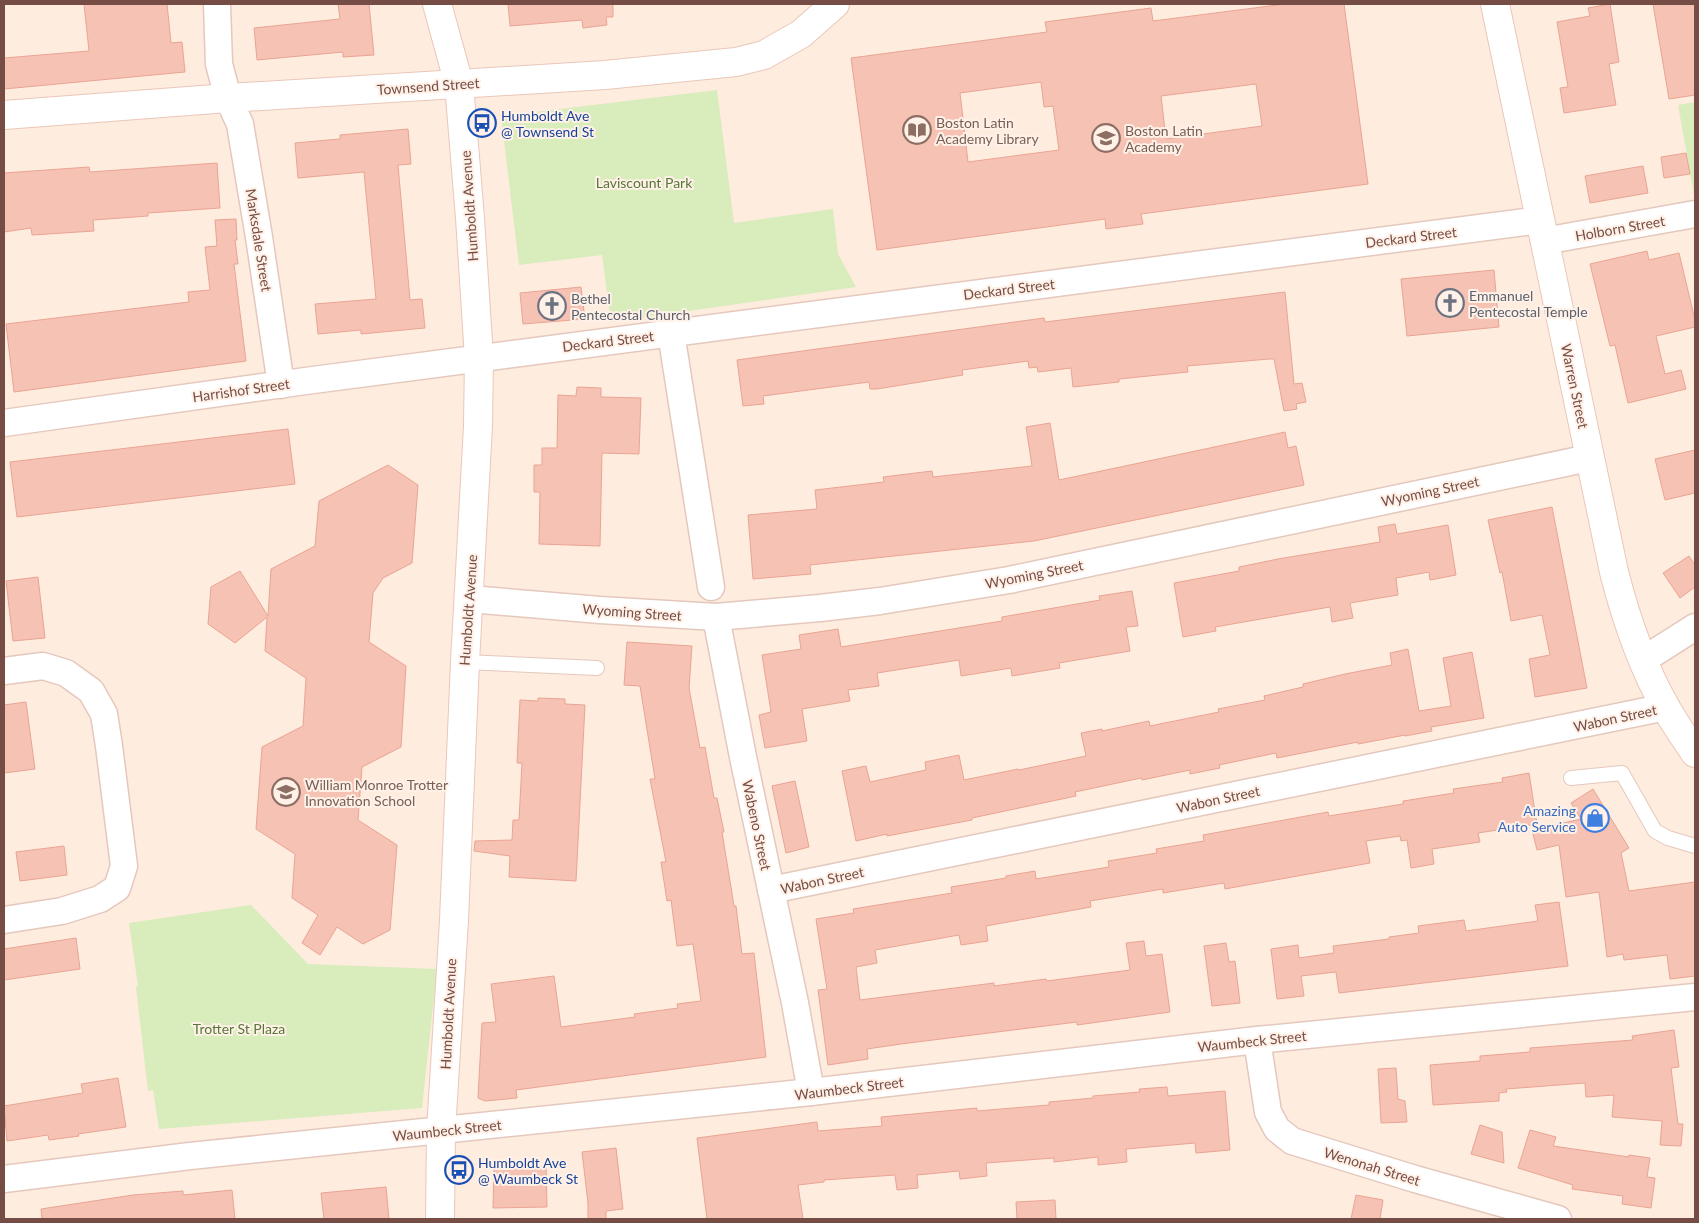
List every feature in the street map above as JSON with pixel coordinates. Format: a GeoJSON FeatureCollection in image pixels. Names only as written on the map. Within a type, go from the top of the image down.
{"type":"FeatureCollection","features":[{"type":"Feature","properties":{"kind":"main road","name":"Humboldt Avenue"},"geometry":{"type":"LineString","coordinates":[[437,4],[459,84],[470,218],[478,358],[478,426],[470,599],[465,662],[454,920],[441,1131],[440,1219]]}},
{"type":"Feature","properties":{"kind":"main road","name":"Townsend Street"},"geometry":{"type":"LineString","coordinates":[[4,115],[228,98],[605,75],[736,62],[764,55],[801,34],[835,4]]}},
{"type":"Feature","properties":{"kind":"main road","name":"Warren Street"},"geometry":{"type":"LineString","coordinates":[[1495,4],[1614,572],[1622,602],[1643,660],[1666,707],[1695,753]]}},
{"type":"Feature","properties":{"kind":"street","name":"Marksdale Street"},"geometry":{"type":"LineString","coordinates":[[217,4],[219,64],[228,98],[240,124],[281,385]]}},
{"type":"Feature","properties":{"kind":"street","name":"Holborn Street"},"geometry":{"type":"LineString","coordinates":[[1542,230],[1695,214]]}},
{"type":"Feature","properties":{"kind":"street","name":"Deckard Street"},"geometry":{"type":"LineString","coordinates":[[478,358],[671,333],[1542,230]]}},
{"type":"Feature","properties":{"kind":"street"},"geometry":{"type":"LineString","coordinates":[[671,333],[711,587]]}},
{"type":"Feature","properties":{"kind":"street","name":"Harrishof Street"},"geometry":{"type":"LineString","coordinates":[[4,422],[478,358]]}},
{"type":"Feature","properties":{"kind":"street","name":"Wyoming Street"},"geometry":{"type":"LineString","coordinates":[[470,599],[716,617],[820,608],[952,590],[1009,580],[1590,458]]}},
{"type":"Feature","properties":{"kind":"street","name":"Wabeno Street"},"geometry":{"type":"LineString","coordinates":[[716,617],[795,1003],[811,1092]]}},
{"type":"Feature","properties":{"kind":"street"},"geometry":{"type":"LineString","coordinates":[[1643,660],[1695,627]]}},
{"type":"Feature","properties":{"kind":"street"},"geometry":{"type":"LineString","coordinates":[[4,670],[43,666],[66,673],[92,691],[104,714],[124,866],[117,888],[100,900],[62,911],[4,920]]}},
{"type":"Feature","properties":{"kind":"street","name":"Wabon Street"},"geometry":{"type":"LineString","coordinates":[[771,890],[1666,707]]}},
{"type":"Feature","properties":{"kind":"street","name":"Waumbeck Street"},"geometry":{"type":"LineString","coordinates":[[4,1179],[200,1155],[811,1092],[1257,1040],[1695,997]]}},
{"type":"Feature","properties":{"kind":"street","name":"Wenonah Street"},"geometry":{"type":"LineString","coordinates":[[1257,1040],[1268,1112],[1277,1129],[1292,1141],[1416,1180],[1558,1219]]}},
{"type":"Feature","properties":{"kind":"lane"},"geometry":{"type":"LineString","coordinates":[[465,662],[598,668]]}},
{"type":"Feature","properties":{"kind":"lane"},"geometry":{"type":"LineString","coordinates":[[1571,778],[1622,773],[1655,831],[1668,838],[1695,846]]}},
{"type":"Feature","properties":{"kind":"green space","name":"Laviscount Park"},"geometry":{"type":"Polygon","coordinates":[[[717,90],[734,223],[833,209],[838,254],[856,287],[611,322],[602,255],[519,265],[501,116],[717,90]]]}},
{"type":"Feature","properties":{"kind":"green space"},"geometry":{"type":"Polygon","coordinates":[[[1695,102],[1695,195],[1694,195],[1678,105],[1695,102]]]}},
{"type":"Feature","properties":{"kind":"green space","name":"Trotter St Plaza"},"geometry":{"type":"Polygon","coordinates":[[[251,905],[308,964],[437,969],[422,1108],[159,1129],[153,1090],[148,1091],[136,987],[138,986],[129,923],[251,905]]]}},
{"type":"Feature","properties":{"kind":"building"},"geometry":{"type":"Polygon","coordinates":[[[84,4],[167,4],[171,43],[182,42],[185,72],[4,89],[4,58],[89,51],[84,4]]]}},
{"type":"Feature","properties":{"kind":"building"},"geometry":{"type":"Polygon","coordinates":[[[338,4],[369,4],[374,55],[343,57],[343,52],[257,60],[254,28],[340,19],[338,4]]]}},
{"type":"Feature","properties":{"kind":"building"},"geometry":{"type":"Polygon","coordinates":[[[508,4],[613,4],[613,17],[606,17],[607,25],[583,28],[582,20],[510,26],[508,4]]]}},
{"type":"Feature","properties":{"kind":"building"},"geometry":{"type":"Polygon","coordinates":[[[1285,4],[1344,4],[1368,184],[1141,214],[1143,224],[1106,229],[1105,219],[877,250],[851,58],[1047,32],[1045,22],[1151,8],[1153,21],[1285,4]],[[1041,82],[960,93],[968,162],[1059,150],[1053,106],[1044,107],[1041,82]],[[1256,84],[1161,96],[1166,139],[1262,126],[1256,84]]]}},
{"type":"Feature","properties":{"kind":"building"},"geometry":{"type":"Polygon","coordinates":[[[1610,4],[1619,62],[1609,64],[1616,105],[1564,113],[1560,88],[1568,87],[1557,22],[1590,16],[1588,8],[1610,4]]]}},
{"type":"Feature","properties":{"kind":"building"},"geometry":{"type":"Polygon","coordinates":[[[1653,4],[1695,4],[1695,95],[1669,99],[1653,4]]]}},
{"type":"Feature","properties":{"kind":"building"},"geometry":{"type":"Polygon","coordinates":[[[408,129],[411,164],[398,165],[410,300],[422,299],[425,328],[361,334],[361,330],[318,334],[315,304],[376,299],[364,172],[298,178],[295,143],[340,139],[340,135],[408,129]]]}},
{"type":"Feature","properties":{"kind":"building"},"geometry":{"type":"Polygon","coordinates":[[[1686,153],[1690,174],[1664,178],[1661,157],[1686,153]]]}},
{"type":"Feature","properties":{"kind":"building"},"geometry":{"type":"Polygon","coordinates":[[[217,163],[220,208],[148,213],[148,216],[93,220],[94,231],[32,235],[31,228],[4,232],[4,173],[89,167],[90,172],[217,163]]]}},
{"type":"Feature","properties":{"kind":"building"},"geometry":{"type":"Polygon","coordinates":[[[1643,166],[1648,193],[1590,203],[1585,176],[1643,166]]]}},
{"type":"Feature","properties":{"kind":"building"},"geometry":{"type":"Polygon","coordinates":[[[236,219],[237,240],[235,240],[238,264],[234,264],[246,361],[14,392],[6,324],[189,302],[188,292],[210,290],[205,247],[217,246],[215,220],[236,219]]]}},
{"type":"Feature","properties":{"kind":"building"},"geometry":{"type":"Polygon","coordinates":[[[1647,251],[1649,260],[1679,253],[1695,327],[1656,336],[1665,374],[1681,370],[1686,389],[1628,403],[1615,345],[1610,346],[1590,264],[1647,251]]]}},
{"type":"Feature","properties":{"kind":"building","name":"Emmanuel Pentecostal Temple"},"geometry":{"type":"Polygon","coordinates":[[[1494,270],[1499,327],[1407,336],[1401,279],[1494,270]]]}},
{"type":"Feature","properties":{"kind":"building","name":"Bethel Pentecostal Church"},"geometry":{"type":"Polygon","coordinates":[[[581,287],[585,319],[523,324],[520,293],[581,287]]]}},
{"type":"Feature","properties":{"kind":"building"},"geometry":{"type":"Polygon","coordinates":[[[1285,292],[1294,384],[1302,383],[1306,402],[1296,404],[1297,409],[1284,411],[1274,359],[1187,366],[1188,372],[1119,379],[1119,382],[1073,387],[1071,368],[1038,372],[1037,367],[1029,368],[1028,361],[962,370],[963,375],[877,389],[870,389],[869,382],[763,396],[764,404],[743,406],[737,360],[1044,318],[1045,322],[1285,292]]]}},
{"type":"Feature","properties":{"kind":"building"},"geometry":{"type":"Polygon","coordinates":[[[577,387],[601,388],[601,397],[641,398],[639,454],[602,453],[600,546],[539,544],[540,492],[534,492],[534,465],[542,465],[542,448],[557,448],[558,395],[576,396],[577,387]]]}},
{"type":"Feature","properties":{"kind":"building"},"geometry":{"type":"Polygon","coordinates":[[[1050,423],[1059,480],[1285,432],[1288,448],[1296,446],[1304,485],[1034,541],[810,565],[811,574],[753,579],[748,515],[817,509],[815,490],[884,482],[883,477],[932,471],[933,477],[1032,466],[1026,427],[1050,423]]]}},
{"type":"Feature","properties":{"kind":"building"},"geometry":{"type":"Polygon","coordinates":[[[288,429],[295,484],[17,517],[10,462],[288,429]]]}},
{"type":"Feature","properties":{"kind":"building"},"geometry":{"type":"Polygon","coordinates":[[[1695,450],[1695,493],[1665,500],[1655,459],[1695,450]]]}},
{"type":"Feature","properties":{"kind":"building","name":"William Monroe Trotter Innovation School"},"geometry":{"type":"Polygon","coordinates":[[[388,465],[418,485],[412,563],[383,578],[373,593],[369,642],[406,666],[401,747],[362,767],[358,820],[397,845],[390,930],[363,944],[337,927],[320,955],[302,943],[318,915],[292,898],[295,854],[256,829],[262,747],[303,726],[306,678],[265,651],[267,617],[235,643],[208,624],[211,587],[240,571],[268,616],[271,569],[315,546],[319,501],[388,465]]]}},
{"type":"Feature","properties":{"kind":"building"},"geometry":{"type":"Polygon","coordinates":[[[1552,507],[1587,688],[1535,697],[1529,659],[1550,655],[1542,615],[1511,621],[1502,572],[1500,573],[1488,520],[1552,507]]]}},
{"type":"Feature","properties":{"kind":"building"},"geometry":{"type":"Polygon","coordinates":[[[1395,524],[1397,534],[1448,525],[1456,575],[1430,580],[1429,572],[1396,578],[1398,595],[1350,603],[1353,618],[1332,622],[1330,607],[1215,627],[1216,631],[1183,637],[1174,583],[1239,571],[1239,567],[1278,559],[1380,542],[1378,527],[1395,524]]]}},
{"type":"Feature","properties":{"kind":"building"},"geometry":{"type":"Polygon","coordinates":[[[1689,556],[1695,565],[1695,587],[1680,598],[1663,573],[1689,556]]]}},
{"type":"Feature","properties":{"kind":"building"},"geometry":{"type":"Polygon","coordinates":[[[38,577],[45,638],[13,641],[6,581],[38,577]]]}},
{"type":"Feature","properties":{"kind":"building"},"geometry":{"type":"Polygon","coordinates":[[[1132,591],[1138,626],[1126,627],[1130,651],[1059,663],[1060,668],[1012,676],[1011,668],[961,676],[959,660],[877,673],[879,686],[848,690],[850,701],[802,709],[807,741],[765,748],[759,715],[771,712],[762,655],[801,649],[799,635],[838,629],[841,647],[1002,621],[1002,617],[1100,600],[1099,596],[1132,591]]]}},
{"type":"Feature","properties":{"kind":"building"},"geometry":{"type":"Polygon","coordinates":[[[627,642],[692,646],[689,688],[700,748],[705,747],[714,798],[717,798],[724,832],[722,832],[734,906],[736,906],[742,954],[754,953],[766,1057],[516,1090],[517,1098],[485,1101],[478,1098],[482,1023],[496,1022],[491,984],[554,976],[561,1027],[635,1017],[634,1014],[678,1008],[677,1004],[701,1001],[693,944],[677,946],[671,900],[667,901],[661,862],[666,862],[650,779],[655,779],[640,686],[624,685],[627,642]]]}},
{"type":"Feature","properties":{"kind":"building"},"geometry":{"type":"Polygon","coordinates":[[[1408,649],[1419,711],[1451,706],[1443,658],[1472,652],[1484,718],[1431,727],[1432,731],[1358,744],[1358,742],[1277,758],[1276,753],[1219,765],[1220,768],[1190,774],[1190,770],[1142,780],[1141,778],[1075,792],[1076,796],[972,818],[972,820],[856,841],[842,771],[866,766],[870,782],[926,770],[925,762],[959,755],[964,780],[1086,756],[1081,733],[1102,729],[1102,731],[1149,721],[1150,726],[1219,712],[1218,709],[1265,700],[1264,696],[1303,687],[1303,684],[1392,665],[1390,653],[1408,649]]]}},
{"type":"Feature","properties":{"kind":"building"},"geometry":{"type":"Polygon","coordinates":[[[538,698],[565,699],[565,704],[585,705],[576,881],[509,877],[510,856],[474,851],[475,841],[512,840],[513,820],[519,820],[522,763],[517,763],[520,700],[538,701],[538,698]]]}},
{"type":"Feature","properties":{"kind":"building"},"geometry":{"type":"Polygon","coordinates":[[[26,702],[35,769],[4,773],[4,705],[26,702]]]}},
{"type":"Feature","properties":{"kind":"building"},"geometry":{"type":"Polygon","coordinates":[[[1529,773],[1537,824],[1478,833],[1480,842],[1432,849],[1434,864],[1411,868],[1407,840],[1401,841],[1400,836],[1366,841],[1370,863],[1225,889],[1224,883],[1163,893],[1163,889],[1090,901],[1091,907],[986,926],[988,941],[961,945],[959,935],[875,950],[877,963],[856,967],[860,1000],[994,983],[994,986],[1046,979],[1047,981],[1130,970],[1126,943],[1144,941],[1146,956],[1162,954],[1170,1012],[1077,1025],[1077,1022],[867,1049],[868,1059],[828,1065],[818,990],[827,989],[816,919],[854,913],[853,909],[952,893],[951,887],[1006,878],[1006,876],[1035,871],[1036,879],[1109,867],[1108,861],[1157,853],[1156,849],[1204,841],[1203,835],[1328,812],[1329,816],[1403,804],[1403,801],[1454,793],[1453,789],[1503,782],[1502,778],[1529,773]]]}},
{"type":"Feature","properties":{"kind":"building"},"geometry":{"type":"Polygon","coordinates":[[[795,781],[809,847],[786,853],[772,786],[795,781]]]}},
{"type":"Feature","properties":{"kind":"building"},"geometry":{"type":"Polygon","coordinates":[[[1593,789],[1629,848],[1621,853],[1629,891],[1695,882],[1695,976],[1670,979],[1667,955],[1624,960],[1623,954],[1607,957],[1599,892],[1566,897],[1559,845],[1537,850],[1532,830],[1581,819],[1571,803],[1593,789]]]}},
{"type":"Feature","properties":{"kind":"building"},"geometry":{"type":"Polygon","coordinates":[[[64,846],[67,875],[20,881],[16,852],[64,846]]]}},
{"type":"Feature","properties":{"kind":"building"},"geometry":{"type":"Polygon","coordinates":[[[1559,902],[1568,966],[1339,993],[1336,972],[1301,976],[1304,996],[1277,999],[1271,949],[1298,945],[1299,958],[1334,953],[1333,946],[1419,933],[1418,926],[1464,920],[1466,931],[1538,921],[1535,905],[1559,902]]]}},
{"type":"Feature","properties":{"kind":"building"},"geometry":{"type":"Polygon","coordinates":[[[76,938],[80,969],[4,980],[4,949],[76,938]]]}},
{"type":"Feature","properties":{"kind":"building"},"geometry":{"type":"Polygon","coordinates":[[[1226,943],[1229,962],[1235,961],[1240,1003],[1212,1006],[1204,946],[1226,943]]]}},
{"type":"Feature","properties":{"kind":"building"},"geometry":{"type":"Polygon","coordinates":[[[1674,1030],[1679,1067],[1671,1068],[1678,1124],[1683,1124],[1681,1146],[1660,1145],[1662,1121],[1612,1117],[1614,1095],[1586,1097],[1585,1083],[1506,1089],[1507,1092],[1499,1093],[1499,1101],[1433,1105],[1430,1065],[1480,1061],[1480,1056],[1530,1052],[1530,1048],[1633,1040],[1632,1036],[1674,1030]]]}},
{"type":"Feature","properties":{"kind":"building"},"geometry":{"type":"Polygon","coordinates":[[[1396,1068],[1398,1099],[1405,1101],[1407,1122],[1381,1123],[1378,1069],[1396,1068]]]}},
{"type":"Feature","properties":{"kind":"building"},"geometry":{"type":"Polygon","coordinates":[[[118,1078],[126,1127],[49,1140],[48,1135],[7,1141],[4,1106],[83,1093],[81,1084],[118,1078]]]}},
{"type":"Feature","properties":{"kind":"building"},"geometry":{"type":"Polygon","coordinates":[[[1167,1087],[1168,1096],[1225,1091],[1230,1150],[1196,1153],[1195,1143],[1126,1149],[1127,1162],[1098,1165],[1098,1157],[1054,1162],[1054,1158],[986,1163],[987,1176],[960,1179],[959,1171],[917,1175],[918,1188],[897,1190],[895,1175],[824,1180],[824,1182],[798,1185],[803,1219],[707,1219],[697,1138],[817,1122],[818,1131],[882,1126],[881,1117],[977,1108],[977,1111],[1049,1105],[1049,1102],[1093,1098],[1093,1096],[1140,1092],[1139,1089],[1167,1087]]]}},
{"type":"Feature","properties":{"kind":"building"},"geometry":{"type":"Polygon","coordinates":[[[1480,1125],[1502,1132],[1504,1163],[1471,1154],[1480,1125]]]}},
{"type":"Feature","properties":{"kind":"building"},"geometry":{"type":"Polygon","coordinates":[[[1530,1130],[1556,1137],[1553,1146],[1629,1157],[1629,1155],[1650,1158],[1647,1177],[1655,1178],[1651,1208],[1622,1204],[1623,1196],[1572,1189],[1573,1185],[1518,1168],[1530,1130]]]}},
{"type":"Feature","properties":{"kind":"building"},"geometry":{"type":"Polygon","coordinates":[[[616,1148],[623,1209],[606,1211],[606,1219],[588,1219],[582,1152],[616,1148]]]}},
{"type":"Feature","properties":{"kind":"building"},"geometry":{"type":"Polygon","coordinates":[[[546,1167],[547,1207],[493,1208],[494,1168],[546,1167]]]}},
{"type":"Feature","properties":{"kind":"building"},"geometry":{"type":"Polygon","coordinates":[[[386,1187],[389,1219],[324,1219],[321,1193],[386,1187]]]}},
{"type":"Feature","properties":{"kind":"building"},"geometry":{"type":"Polygon","coordinates":[[[232,1190],[235,1219],[42,1219],[41,1209],[133,1195],[183,1191],[183,1195],[232,1190]]]}},
{"type":"Feature","properties":{"kind":"building"},"geometry":{"type":"Polygon","coordinates":[[[1356,1195],[1383,1200],[1380,1219],[1351,1219],[1356,1195]]]}},
{"type":"Feature","properties":{"kind":"building"},"geometry":{"type":"Polygon","coordinates":[[[1055,1200],[1056,1219],[1017,1219],[1016,1202],[1055,1200]]]}},
{"type":"Feature","properties":{"kind":"place","name":"Humboldt Ave @ Townsend St"},"geometry":{"type":"Point","coordinates":[482,123]}},
{"type":"Feature","properties":{"kind":"place","name":"Boston Latin Academy Library"},"geometry":{"type":"Point","coordinates":[917,130]}},
{"type":"Feature","properties":{"kind":"place","name":"Boston Latin Academy"},"geometry":{"type":"Point","coordinates":[1106,138]}},
{"type":"Feature","properties":{"kind":"place","name":"Emmanuel Pentecostal Temple"},"geometry":{"type":"Point","coordinates":[1450,303]}},
{"type":"Feature","properties":{"kind":"place","name":"Bethel Pentecostal Church"},"geometry":{"type":"Point","coordinates":[552,306]}},
{"type":"Feature","properties":{"kind":"place","name":"William Monroe Trotter Innovation School"},"geometry":{"type":"Point","coordinates":[286,792]}},
{"type":"Feature","properties":{"kind":"place","name":"Amazing Auto Service"},"geometry":{"type":"Point","coordinates":[1595,818]}},
{"type":"Feature","properties":{"kind":"place","name":"Humboldt Ave @ Waumbeck St"},"geometry":{"type":"Point","coordinates":[459,1170]}}]}
